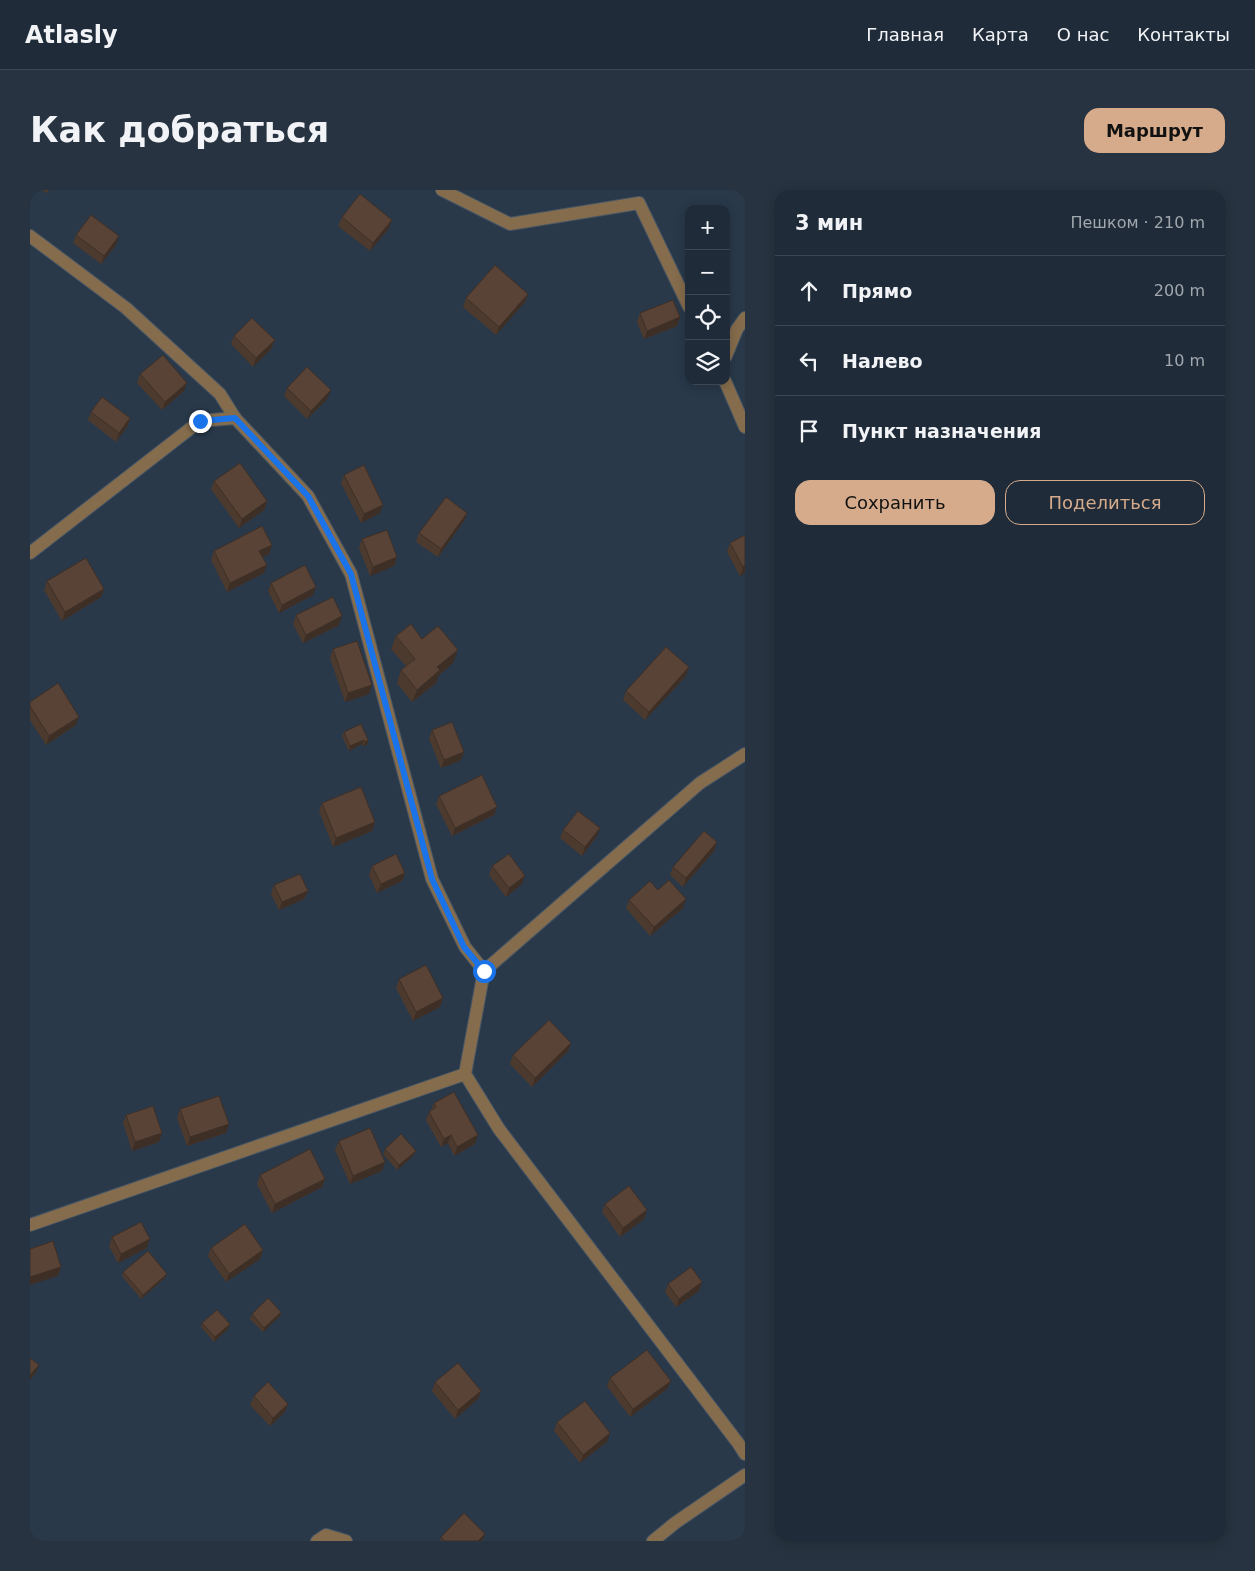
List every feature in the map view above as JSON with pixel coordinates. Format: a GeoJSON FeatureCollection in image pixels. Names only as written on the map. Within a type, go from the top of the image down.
{"type":"FeatureCollection","features":[{"type":"Feature","properties":{"kind":"street"},"geometry":{"type":"LineString","coordinates":[[442,190],[510,224],[639,203],[685,299]]}},
{"type":"Feature","properties":{"kind":"street"},"geometry":{"type":"LineString","coordinates":[[30,236],[126,308],[220,394],[235,418],[308,496],[351,574],[432,879],[464,947],[484,971]]}},
{"type":"Feature","properties":{"kind":"street"},"geometry":{"type":"LineString","coordinates":[[730,347],[745,318]]}},
{"type":"Feature","properties":{"kind":"street"},"geometry":{"type":"LineString","coordinates":[[727,385],[745,426]]}},
{"type":"Feature","properties":{"kind":"street"},"geometry":{"type":"LineString","coordinates":[[30,553],[200,421],[235,418]]}},
{"type":"Feature","properties":{"kind":"street"},"geometry":{"type":"LineString","coordinates":[[745,754],[700,783],[484,971],[465,1074],[498,1129],[742,1439],[745,1454]]}},
{"type":"Feature","properties":{"kind":"street"},"geometry":{"type":"LineString","coordinates":[[30,1225],[465,1074]]}},
{"type":"Feature","properties":{"kind":"street"},"geometry":{"type":"LineString","coordinates":[[653,1541],[745,1475]]}},
{"type":"Feature","properties":{"kind":"street"},"geometry":{"type":"LineString","coordinates":[[317,1541],[326,1535],[346,1541]]}},
{"type":"Feature","properties":{"kind":"building"},"geometry":{"type":"Polygon","coordinates":[[[360,194],[392,220],[373,243],[342,217],[360,194]]]}},
{"type":"Feature","properties":{"kind":"building"},"geometry":{"type":"Polygon","coordinates":[[[91,215],[119,236],[104,256],[76,235],[91,215]]]}},
{"type":"Feature","properties":{"kind":"building"},"geometry":{"type":"Polygon","coordinates":[[[495,265],[528,294],[499,327],[466,298],[495,265]]]}},
{"type":"Feature","properties":{"kind":"building"},"geometry":{"type":"Polygon","coordinates":[[[673,300],[680,317],[647,331],[640,313],[673,300]]]}},
{"type":"Feature","properties":{"kind":"building"},"geometry":{"type":"Polygon","coordinates":[[[252,318],[275,340],[256,358],[234,336],[252,318]]]}},
{"type":"Feature","properties":{"kind":"building"},"geometry":{"type":"Polygon","coordinates":[[[163,355],[187,383],[165,402],[140,374],[163,355]]]}},
{"type":"Feature","properties":{"kind":"building"},"geometry":{"type":"Polygon","coordinates":[[[307,367],[331,390],[311,411],[287,388],[307,367]]]}},
{"type":"Feature","properties":{"kind":"building"},"geometry":{"type":"Polygon","coordinates":[[[102,397],[130,418],[119,433],[91,412],[102,397]]]}},
{"type":"Feature","properties":{"kind":"building"},"geometry":{"type":"Polygon","coordinates":[[[240,463],[267,501],[242,519],[214,481],[240,463]]]}},
{"type":"Feature","properties":{"kind":"building"},"geometry":{"type":"Polygon","coordinates":[[[364,465],[383,505],[364,514],[344,475],[364,465]]]}},
{"type":"Feature","properties":{"kind":"building"},"geometry":{"type":"Polygon","coordinates":[[[446,497],[467,513],[441,549],[419,533],[446,497]]]}},
{"type":"Feature","properties":{"kind":"building"},"geometry":{"type":"Polygon","coordinates":[[[262,526],[272,545],[259,551],[267,565],[230,583],[214,551],[262,526]]]}},
{"type":"Feature","properties":{"kind":"building"},"geometry":{"type":"Polygon","coordinates":[[[387,530],[397,557],[373,567],[362,539],[387,530]]]}},
{"type":"Feature","properties":{"kind":"building"},"geometry":{"type":"Polygon","coordinates":[[[745,535],[745,566],[743,567],[730,543],[745,535]]]}},
{"type":"Feature","properties":{"kind":"building"},"geometry":{"type":"Polygon","coordinates":[[[86,558],[104,589],[65,612],[47,581],[86,558]]]}},
{"type":"Feature","properties":{"kind":"building"},"geometry":{"type":"Polygon","coordinates":[[[305,565],[316,587],[282,605],[271,583],[305,565]]]}},
{"type":"Feature","properties":{"kind":"building"},"geometry":{"type":"Polygon","coordinates":[[[333,597],[342,616],[306,635],[296,615],[333,597]]]}},
{"type":"Feature","properties":{"kind":"building"},"geometry":{"type":"Polygon","coordinates":[[[411,624],[422,639],[438,626],[458,650],[437,667],[440,670],[417,690],[401,670],[415,659],[396,636],[411,624]]]}},
{"type":"Feature","properties":{"kind":"building"},"geometry":{"type":"Polygon","coordinates":[[[357,641],[372,685],[348,693],[333,649],[357,641]]]}},
{"type":"Feature","properties":{"kind":"building"},"geometry":{"type":"Polygon","coordinates":[[[666,647],[689,667],[649,712],[626,691],[666,647]]]}},
{"type":"Feature","properties":{"kind":"building"},"geometry":{"type":"Polygon","coordinates":[[[58,683],[79,717],[49,736],[30,706],[30,702],[58,683]]]}},
{"type":"Feature","properties":{"kind":"building"},"geometry":{"type":"Polygon","coordinates":[[[452,722],[464,752],[444,760],[432,730],[452,722]]]}},
{"type":"Feature","properties":{"kind":"building"},"geometry":{"type":"Polygon","coordinates":[[[361,724],[368,740],[350,746],[344,732],[361,724]]]}},
{"type":"Feature","properties":{"kind":"building"},"geometry":{"type":"Polygon","coordinates":[[[482,775],[497,807],[455,828],[439,796],[482,775]]]}},
{"type":"Feature","properties":{"kind":"building"},"geometry":{"type":"Polygon","coordinates":[[[361,787],[375,822],[336,838],[322,803],[361,787]]]}},
{"type":"Feature","properties":{"kind":"building"},"geometry":{"type":"Polygon","coordinates":[[[578,811],[600,828],[585,847],[563,830],[578,811]]]}},
{"type":"Feature","properties":{"kind":"building"},"geometry":{"type":"Polygon","coordinates":[[[704,831],[717,842],[686,878],[673,867],[704,831]]]}},
{"type":"Feature","properties":{"kind":"building"},"geometry":{"type":"Polygon","coordinates":[[[396,854],[405,873],[381,884],[372,866],[396,854]]]}},
{"type":"Feature","properties":{"kind":"building"},"geometry":{"type":"Polygon","coordinates":[[[509,854],[525,876],[509,888],[492,866],[509,854]]]}},
{"type":"Feature","properties":{"kind":"building"},"geometry":{"type":"Polygon","coordinates":[[[300,874],[308,891],[282,902],[274,885],[300,874]]]}},
{"type":"Feature","properties":{"kind":"building"},"geometry":{"type":"Polygon","coordinates":[[[669,880],[686,899],[654,927],[629,900],[650,881],[658,890],[669,880]]]}},
{"type":"Feature","properties":{"kind":"building"},"geometry":{"type":"Polygon","coordinates":[[[426,965],[443,998],[416,1012],[399,979],[426,965]]]}},
{"type":"Feature","properties":{"kind":"building"},"geometry":{"type":"Polygon","coordinates":[[[549,1020],[571,1043],[535,1078],[513,1055],[549,1020]]]}},
{"type":"Feature","properties":{"kind":"building"},"geometry":{"type":"Polygon","coordinates":[[[454,1092],[478,1135],[457,1147],[451,1135],[444,1139],[429,1112],[436,1107],[434,1103],[454,1092]]]}},
{"type":"Feature","properties":{"kind":"building"},"geometry":{"type":"Polygon","coordinates":[[[219,1096],[229,1124],[190,1137],[180,1109],[219,1096]]]}},
{"type":"Feature","properties":{"kind":"building"},"geometry":{"type":"Polygon","coordinates":[[[153,1106],[162,1133],[135,1142],[126,1115],[153,1106]]]}},
{"type":"Feature","properties":{"kind":"building"},"geometry":{"type":"Polygon","coordinates":[[[370,1128],[385,1162],[353,1176],[339,1141],[370,1128]]]}},
{"type":"Feature","properties":{"kind":"building"},"geometry":{"type":"Polygon","coordinates":[[[401,1134],[416,1151],[399,1165],[385,1149],[401,1134]]]}},
{"type":"Feature","properties":{"kind":"building"},"geometry":{"type":"Polygon","coordinates":[[[310,1149],[325,1179],[275,1204],[260,1175],[310,1149]]]}},
{"type":"Feature","properties":{"kind":"building"},"geometry":{"type":"Polygon","coordinates":[[[629,1186],[647,1210],[623,1228],[605,1204],[629,1186]]]}},
{"type":"Feature","properties":{"kind":"building"},"geometry":{"type":"Polygon","coordinates":[[[141,1222],[150,1239],[121,1254],[112,1237],[141,1222]]]}},
{"type":"Feature","properties":{"kind":"building"},"geometry":{"type":"Polygon","coordinates":[[[245,1224],[263,1250],[229,1274],[211,1248],[245,1224]]]}},
{"type":"Feature","properties":{"kind":"building"},"geometry":{"type":"Polygon","coordinates":[[[53,1241],[61,1267],[30,1277],[30,1249],[53,1241]]]}},
{"type":"Feature","properties":{"kind":"building"},"geometry":{"type":"Polygon","coordinates":[[[148,1251],[167,1274],[143,1295],[123,1272],[148,1251]]]}},
{"type":"Feature","properties":{"kind":"building"},"geometry":{"type":"Polygon","coordinates":[[[691,1267],[702,1282],[679,1299],[668,1284],[691,1267]]]}},
{"type":"Feature","properties":{"kind":"building"},"geometry":{"type":"Polygon","coordinates":[[[268,1298],[281,1312],[264,1328],[252,1314],[268,1298]]]}},
{"type":"Feature","properties":{"kind":"building"},"geometry":{"type":"Polygon","coordinates":[[[217,1310],[230,1324],[215,1337],[202,1323],[217,1310]]]}},
{"type":"Feature","properties":{"kind":"building"},"geometry":{"type":"Polygon","coordinates":[[[647,1350],[671,1381],[633,1409],[610,1378],[647,1350]]]}},
{"type":"Feature","properties":{"kind":"building"},"geometry":{"type":"Polygon","coordinates":[[[30,1358],[39,1365],[30,1375],[30,1358]]]}},
{"type":"Feature","properties":{"kind":"building"},"geometry":{"type":"Polygon","coordinates":[[[458,1363],[481,1391],[458,1410],[435,1382],[458,1363]]]}},
{"type":"Feature","properties":{"kind":"building"},"geometry":{"type":"Polygon","coordinates":[[[268,1382],[288,1404],[273,1418],[254,1396],[268,1382]]]}},
{"type":"Feature","properties":{"kind":"building"},"geometry":{"type":"Polygon","coordinates":[[[585,1401],[610,1433],[583,1455],[557,1422],[585,1401]]]}},
{"type":"Feature","properties":{"kind":"building"},"geometry":{"type":"Polygon","coordinates":[[[464,1513],[485,1534],[478,1541],[445,1541],[441,1537],[464,1513]]]}},
{"type":"Feature","properties":{"kind":"route"},"geometry":{"type":"LineString","coordinates":[[200,421],[235,418],[308,496],[351,574],[432,879],[464,947],[484,971]]}}]}
